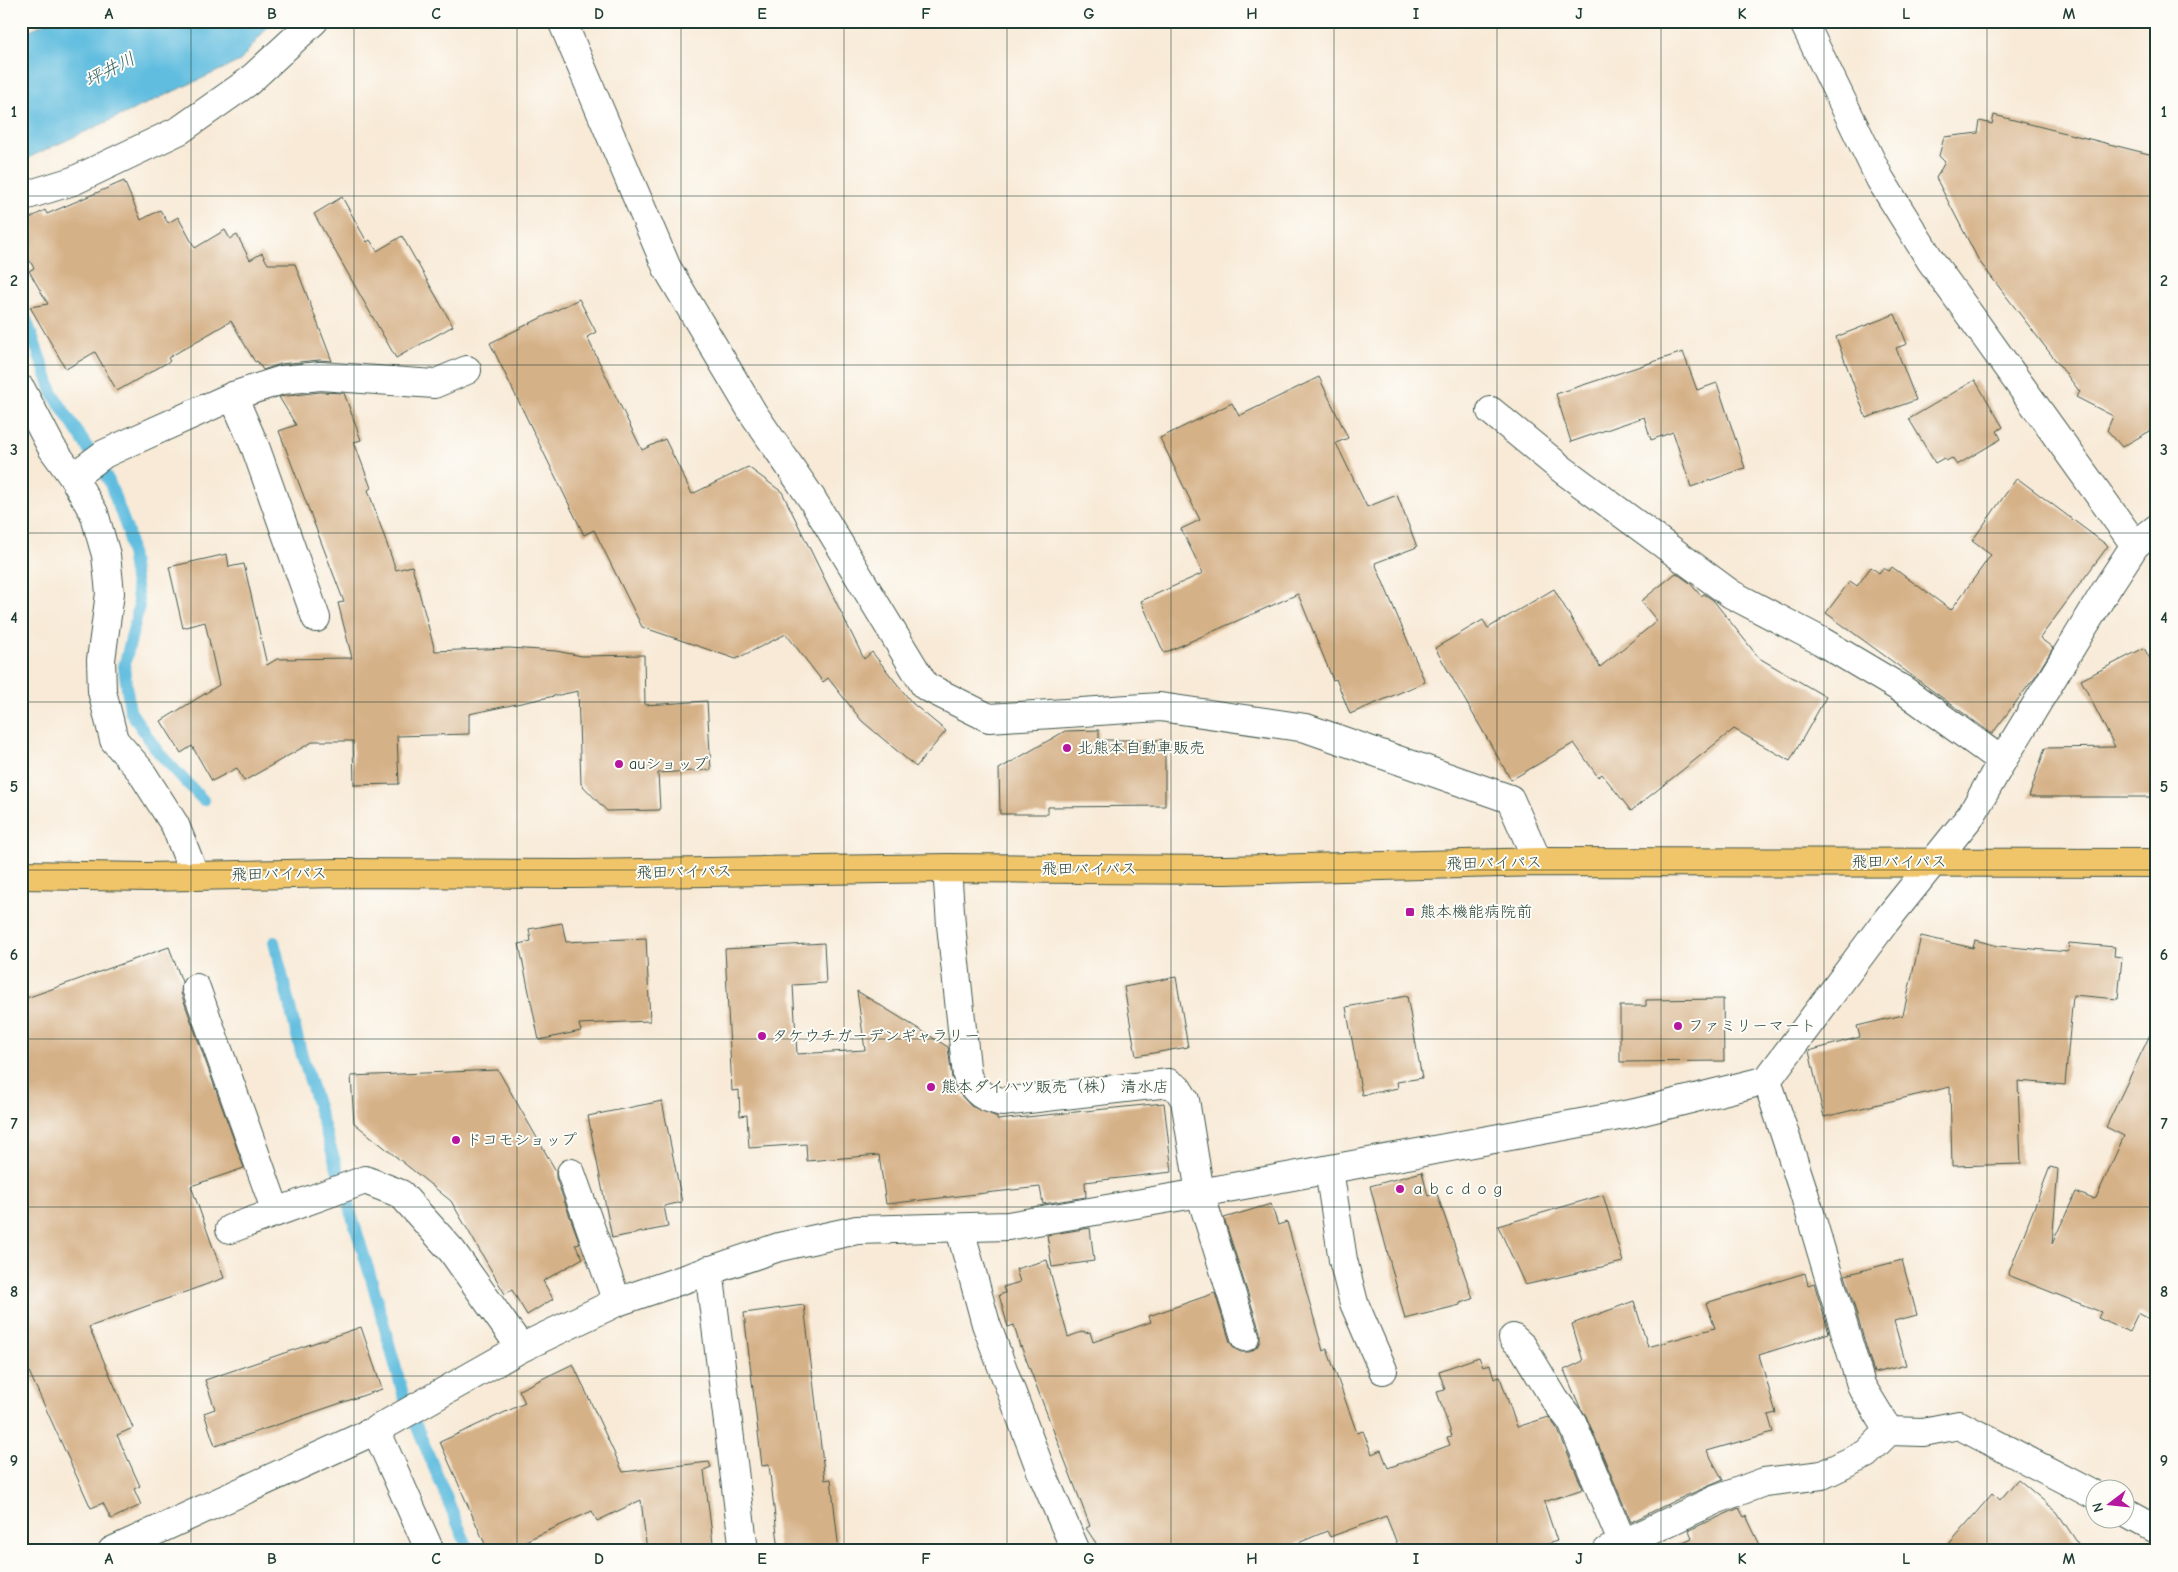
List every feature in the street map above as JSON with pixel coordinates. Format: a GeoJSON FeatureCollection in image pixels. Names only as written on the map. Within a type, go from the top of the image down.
{"type":"FeatureCollection","features":[{"type":"Feature","properties":{"kind":"highway","name":"飛田バイパス"},"geometry":{"type":"LineString","coordinates":[[21,875],[579,874],[948,868],[1224,870],[1538,862],[2157,863]]}},
{"type":"Feature","properties":{"kind":"street"},"geometry":{"type":"LineString","coordinates":[[21,197],[73,180],[180,130],[248,82],[314,21]]}},
{"type":"Feature","properties":{"kind":"street"},"geometry":{"type":"LineString","coordinates":[[562,21],[667,268],[754,413],[812,499],[925,686],[989,718],[1160,707],[1306,728],[1510,799],[1538,862]]}},
{"type":"Feature","properties":{"kind":"street"},"geometry":{"type":"LineString","coordinates":[[1803,21],[1880,179],[1931,260],[2135,545]]}},
{"type":"Feature","properties":{"kind":"street"},"geometry":{"type":"LineString","coordinates":[[88,467],[232,396],[282,380],[320,376],[434,384],[467,370]]}},
{"type":"Feature","properties":{"kind":"street"},"geometry":{"type":"LineString","coordinates":[[21,389],[52,448],[88,467]]}},
{"type":"Feature","properties":{"kind":"street"},"geometry":{"type":"LineString","coordinates":[[232,396],[256,449],[316,618]]}},
{"type":"Feature","properties":{"kind":"street"},"geometry":{"type":"LineString","coordinates":[[1491,412],[1563,470],[1731,594],[1821,641],[1905,692],[2002,761]]}},
{"type":"Feature","properties":{"kind":"street"},"geometry":{"type":"LineString","coordinates":[[88,467],[94,513],[106,555],[110,593],[100,660],[101,683],[114,740],[140,770],[175,825],[195,876]]}},
{"type":"Feature","properties":{"kind":"street"},"geometry":{"type":"LineString","coordinates":[[112,1551],[376,1430],[521,1348],[618,1302],[779,1247],[857,1230],[960,1229],[1008,1226],[1328,1170],[1635,1113],[1767,1080],[1879,930],[1972,814],[2002,761],[2135,545],[2157,528]]}},
{"type":"Feature","properties":{"kind":"street"},"geometry":{"type":"LineString","coordinates":[[948,868],[951,925],[967,1076],[974,1088],[986,1098],[1002,1102],[1169,1084],[1178,1089],[1185,1100],[1200,1193],[1245,1337]]}},
{"type":"Feature","properties":{"kind":"street"},"geometry":{"type":"LineString","coordinates":[[196,988],[276,1212]]}},
{"type":"Feature","properties":{"kind":"street"},"geometry":{"type":"LineString","coordinates":[[1767,1080],[1804,1193],[1861,1386],[1889,1430]]}},
{"type":"Feature","properties":{"kind":"street"},"geometry":{"type":"LineString","coordinates":[[1328,1170],[1343,1260],[1354,1303],[1383,1370]]}},
{"type":"Feature","properties":{"kind":"street"},"geometry":{"type":"LineString","coordinates":[[571,1173],[618,1302]]}},
{"type":"Feature","properties":{"kind":"street"},"geometry":{"type":"LineString","coordinates":[[230,1230],[365,1180],[401,1194],[452,1251],[521,1348]]}},
{"type":"Feature","properties":{"kind":"street"},"geometry":{"type":"LineString","coordinates":[[960,1229],[986,1324],[1041,1471],[1076,1551]]}},
{"type":"Feature","properties":{"kind":"street"},"geometry":{"type":"LineString","coordinates":[[709,1270],[744,1551]]}},
{"type":"Feature","properties":{"kind":"street"},"geometry":{"type":"LineString","coordinates":[[1513,1338],[1523,1347],[1555,1400],[1572,1422],[1617,1548],[1658,1540],[1715,1500],[1764,1482],[1822,1475],[1866,1454],[1889,1430],[1923,1432],[1959,1425],[2086,1491]]}},
{"type":"Feature","properties":{"kind":"street"},"geometry":{"type":"LineString","coordinates":[[376,1430],[430,1551]]}},
{"type":"Feature","properties":{"kind":"street"},"geometry":{"type":"LineString","coordinates":[[2136,1518],[2157,1530]]}},
{"type":"Feature","properties":{"kind":"water","name":"坪井川"},"geometry":{"type":"Polygon","coordinates":[[[50,21],[272,21],[240,61],[21,161],[21,34],[50,21]]]}},
{"type":"Feature","properties":{"kind":"building"},"geometry":{"type":"Polygon","coordinates":[[[1994,115],[2157,156],[2157,427],[2122,447],[2107,430],[2113,416],[2076,397],[2080,392],[1979,261],[1936,178],[1945,162],[1939,156],[1944,137],[1978,133],[1980,121],[1992,124],[1994,115]]]}},
{"type":"Feature","properties":{"kind":"building"},"geometry":{"type":"Polygon","coordinates":[[[124,181],[141,220],[160,210],[168,223],[178,217],[195,248],[225,230],[230,239],[237,235],[250,260],[262,253],[268,264],[295,264],[332,361],[319,360],[280,364],[263,370],[257,361],[255,362],[231,321],[168,358],[170,361],[117,391],[95,352],[66,369],[30,307],[48,304],[29,271],[34,268],[21,246],[21,223],[45,210],[47,214],[124,181]]]}},
{"type":"Feature","properties":{"kind":"building"},"geometry":{"type":"Polygon","coordinates":[[[342,197],[367,242],[370,240],[377,251],[402,236],[453,326],[396,358],[314,214],[342,197]]]}},
{"type":"Feature","properties":{"kind":"building"},"geometry":{"type":"Polygon","coordinates":[[[579,299],[596,332],[587,337],[642,450],[665,439],[692,494],[748,467],[782,492],[864,659],[872,652],[912,703],[946,731],[916,767],[862,721],[828,678],[823,682],[786,634],[736,659],[642,627],[594,530],[584,535],[490,343],[579,299]]]}},
{"type":"Feature","properties":{"kind":"building"},"geometry":{"type":"Polygon","coordinates":[[[1895,314],[1907,344],[1896,348],[1916,400],[1866,418],[1836,337],[1895,314]]]}},
{"type":"Feature","properties":{"kind":"building"},"geometry":{"type":"Polygon","coordinates":[[[1683,352],[1697,390],[1717,383],[1745,468],[1691,487],[1673,432],[1651,440],[1644,417],[1571,442],[1556,394],[1683,352]]]}},
{"type":"Feature","properties":{"kind":"building"},"geometry":{"type":"Polygon","coordinates":[[[1319,377],[1348,438],[1336,443],[1367,507],[1397,495],[1417,547],[1375,563],[1425,682],[1350,714],[1336,679],[1333,680],[1298,594],[1164,653],[1141,601],[1203,573],[1181,529],[1200,520],[1160,438],[1232,403],[1239,416],[1319,377]]]}},
{"type":"Feature","properties":{"kind":"building"},"geometry":{"type":"Polygon","coordinates":[[[1975,380],[2003,427],[1997,431],[2001,439],[1957,465],[1952,458],[1946,461],[1944,458],[1935,463],[1909,419],[1975,380]]]}},
{"type":"Feature","properties":{"kind":"building"},"geometry":{"type":"Polygon","coordinates":[[[320,392],[344,393],[361,440],[354,442],[371,488],[368,490],[396,570],[412,566],[435,651],[509,648],[556,651],[582,656],[644,655],[645,705],[707,701],[711,770],[658,773],[660,810],[607,811],[581,784],[578,691],[469,714],[469,734],[397,736],[399,784],[354,785],[353,741],[314,741],[244,781],[237,768],[212,781],[192,746],[181,753],[161,721],[219,685],[205,622],[183,628],[169,567],[227,554],[229,567],[244,564],[267,665],[277,659],[352,658],[338,603],[344,602],[279,431],[296,425],[279,397],[320,392]]]}},
{"type":"Feature","properties":{"kind":"building"},"geometry":{"type":"Polygon","coordinates":[[[2017,478],[2108,546],[2040,638],[2053,648],[2037,674],[1992,734],[1826,613],[1850,581],[1857,586],[1871,567],[1879,573],[1883,568],[1889,571],[1892,567],[1951,610],[1991,555],[1972,541],[2017,478]]]}},
{"type":"Feature","properties":{"kind":"building"},"geometry":{"type":"Polygon","coordinates":[[[1676,573],[1690,583],[1701,596],[1704,594],[1713,600],[1759,658],[1826,697],[1790,761],[1734,729],[1631,811],[1602,774],[1598,777],[1574,743],[1511,780],[1435,648],[1483,620],[1488,628],[1554,589],[1600,667],[1657,621],[1641,601],[1676,573]]]}},
{"type":"Feature","properties":{"kind":"building"},"geometry":{"type":"Polygon","coordinates":[[[2144,648],[2157,672],[2157,797],[2029,797],[2045,748],[2115,747],[2081,680],[2144,648]]]}},
{"type":"Feature","properties":{"kind":"building"},"geometry":{"type":"Polygon","coordinates":[[[1099,730],[1099,740],[1165,740],[1165,806],[1048,807],[1048,814],[1000,814],[999,769],[1065,731],[1099,730]]]}},
{"type":"Feature","properties":{"kind":"building"},"geometry":{"type":"Polygon","coordinates":[[[562,923],[566,942],[646,938],[650,1021],[579,1024],[581,1031],[539,1040],[519,944],[531,941],[529,929],[562,923]]]}},
{"type":"Feature","properties":{"kind":"building"},"geometry":{"type":"Polygon","coordinates":[[[1921,936],[1973,948],[1975,940],[1998,946],[2068,952],[2069,943],[2115,947],[2114,956],[2122,957],[2118,999],[2073,995],[2065,1085],[2018,1081],[2021,1164],[1952,1166],[1950,1087],[1824,1117],[1809,1051],[1860,1037],[1857,1026],[1903,1015],[1921,936]]]}},
{"type":"Feature","properties":{"kind":"building"},"geometry":{"type":"Polygon","coordinates":[[[824,943],[826,983],[793,985],[797,1054],[865,1050],[857,991],[948,1047],[952,1078],[957,1091],[971,1106],[997,1117],[997,1120],[1164,1103],[1172,1172],[1085,1182],[1086,1197],[1043,1204],[1040,1187],[886,1204],[879,1155],[807,1161],[806,1144],[749,1148],[747,1115],[740,1116],[739,1090],[732,1091],[725,949],[824,943]]]}},
{"type":"Feature","properties":{"kind":"building"},"geometry":{"type":"Polygon","coordinates":[[[169,947],[182,982],[181,993],[244,1168],[191,1186],[224,1278],[89,1327],[133,1428],[117,1435],[140,1486],[134,1489],[141,1505],[111,1519],[103,1503],[91,1508],[21,1354],[21,1000],[169,947]]]}},
{"type":"Feature","properties":{"kind":"building"},"geometry":{"type":"Polygon","coordinates":[[[1176,977],[1188,1047],[1136,1056],[1124,987],[1176,977]]]}},
{"type":"Feature","properties":{"kind":"building"},"geometry":{"type":"Polygon","coordinates":[[[1407,996],[1422,1078],[1397,1082],[1398,1088],[1362,1095],[1346,1007],[1407,996]]]}},
{"type":"Feature","properties":{"kind":"building"},"geometry":{"type":"Polygon","coordinates":[[[1723,999],[1724,1061],[1620,1062],[1620,1006],[1646,1006],[1646,1000],[1723,999]]]}},
{"type":"Feature","properties":{"kind":"building"},"geometry":{"type":"Polygon","coordinates":[[[2157,1020],[2157,1323],[2138,1313],[2129,1332],[2098,1318],[2101,1312],[2008,1275],[2050,1167],[2058,1169],[2052,1244],[2076,1192],[2093,1199],[2096,1198],[2124,1136],[2106,1127],[2157,1020]]]}},
{"type":"Feature","properties":{"kind":"building","name":"ドコモショップ"},"geometry":{"type":"Polygon","coordinates":[[[498,1070],[556,1171],[556,1178],[580,1244],[575,1245],[583,1258],[543,1281],[553,1299],[527,1315],[512,1290],[505,1294],[451,1201],[354,1123],[351,1076],[498,1070]]]}},
{"type":"Feature","properties":{"kind":"building"},"geometry":{"type":"Polygon","coordinates":[[[662,1101],[682,1202],[664,1206],[668,1227],[612,1238],[588,1116],[662,1101]]]}},
{"type":"Feature","properties":{"kind":"building"},"geometry":{"type":"Polygon","coordinates":[[[1422,1172],[1428,1196],[1437,1194],[1473,1299],[1460,1303],[1460,1305],[1405,1319],[1370,1186],[1422,1172]]]}},
{"type":"Feature","properties":{"kind":"building"},"geometry":{"type":"Polygon","coordinates":[[[1603,1195],[1623,1262],[1525,1285],[1498,1226],[1603,1195]]]}},
{"type":"Feature","properties":{"kind":"building"},"geometry":{"type":"Polygon","coordinates":[[[1271,1204],[1278,1225],[1287,1222],[1323,1351],[1327,1349],[1357,1433],[1363,1431],[1372,1454],[1381,1450],[1388,1468],[1450,1445],[1447,1437],[1452,1436],[1437,1392],[1445,1390],[1439,1371],[1479,1357],[1483,1367],[1490,1364],[1494,1379],[1500,1377],[1517,1427],[1549,1417],[1558,1430],[1583,1489],[1544,1502],[1557,1541],[1525,1551],[1400,1551],[1386,1516],[1330,1537],[1327,1531],[1279,1551],[1101,1551],[1086,1528],[1090,1526],[1020,1347],[1014,1325],[1008,1327],[999,1295],[1005,1293],[1003,1287],[1020,1282],[1016,1269],[1047,1260],[1068,1337],[1084,1331],[1085,1333],[1090,1332],[1093,1342],[1151,1322],[1149,1316],[1215,1293],[1230,1342],[1235,1349],[1241,1352],[1250,1352],[1257,1347],[1260,1341],[1260,1332],[1224,1218],[1271,1204]]]}},
{"type":"Feature","properties":{"kind":"building"},"geometry":{"type":"Polygon","coordinates":[[[1090,1228],[1094,1261],[1052,1267],[1047,1235],[1090,1228]]]}},
{"type":"Feature","properties":{"kind":"building"},"geometry":{"type":"Polygon","coordinates":[[[1902,1260],[1917,1315],[1894,1321],[1906,1365],[1874,1373],[1845,1275],[1902,1260]]]}},
{"type":"Feature","properties":{"kind":"building"},"geometry":{"type":"Polygon","coordinates":[[[1805,1273],[1808,1285],[1814,1283],[1829,1333],[1759,1355],[1776,1413],[1768,1415],[1773,1432],[1707,1451],[1723,1480],[1631,1522],[1586,1416],[1580,1407],[1564,1370],[1583,1361],[1572,1324],[1634,1301],[1648,1347],[1715,1328],[1706,1303],[1805,1273]]]}},
{"type":"Feature","properties":{"kind":"building"},"geometry":{"type":"Polygon","coordinates":[[[804,1305],[825,1480],[831,1479],[839,1551],[779,1551],[769,1465],[762,1466],[744,1313],[804,1305]]]}},
{"type":"Feature","properties":{"kind":"building"},"geometry":{"type":"Polygon","coordinates":[[[361,1327],[382,1389],[215,1446],[204,1413],[215,1409],[205,1380],[361,1327]]]}},
{"type":"Feature","properties":{"kind":"building"},"geometry":{"type":"Polygon","coordinates":[[[573,1364],[623,1472],[709,1462],[711,1467],[704,1470],[714,1551],[647,1551],[641,1500],[597,1521],[592,1511],[503,1551],[488,1551],[440,1442],[525,1403],[519,1390],[573,1364]]]}},
{"type":"Feature","properties":{"kind":"building"},"geometry":{"type":"Polygon","coordinates":[[[2018,1479],[2057,1512],[2083,1551],[1943,1551],[1993,1493],[2000,1500],[2018,1479]]]}},
{"type":"Feature","properties":{"kind":"building"},"geometry":{"type":"Polygon","coordinates":[[[1739,1508],[1744,1517],[1746,1516],[1763,1551],[1663,1551],[1692,1538],[1689,1530],[1739,1508]]]}},
{"type":"Feature","properties":{"kind":"waterway"},"geometry":{"type":"LineString","coordinates":[[21,305],[53,394],[109,481],[128,532],[139,606],[124,667],[130,711],[158,752],[203,800]]}},
{"type":"Feature","properties":{"kind":"waterway"},"geometry":{"type":"LineString","coordinates":[[274,942],[301,1052],[371,1278],[403,1394],[469,1551]]}},
{"type":"Feature","properties":{"kind":"place","name":"北熊本自動車販売"},"geometry":{"type":"Point","coordinates":[1067,748]}},
{"type":"Feature","properties":{"kind":"place","name":"auショップ"},"geometry":{"type":"Point","coordinates":[619,764]}},
{"type":"Feature","properties":{"kind":"place","name":"熊本機能病院前"},"geometry":{"type":"Point","coordinates":[1410,912]}},
{"type":"Feature","properties":{"kind":"place","name":"ファミリーマート"},"geometry":{"type":"Point","coordinates":[1678,1026]}},
{"type":"Feature","properties":{"kind":"place","name":"タケウチガーデンギャラリー"},"geometry":{"type":"Point","coordinates":[762,1036]}},
{"type":"Feature","properties":{"kind":"place","name":"熊本ダイハツ販売（株） 清水店"},"geometry":{"type":"Point","coordinates":[931,1087]}},
{"type":"Feature","properties":{"kind":"place","name":"ドコモショップ"},"geometry":{"type":"Point","coordinates":[456,1140]}},
{"type":"Feature","properties":{"kind":"place","name":"ａｂｃｄｏｇ"},"geometry":{"type":"Point","coordinates":[1400,1189]}}]}
